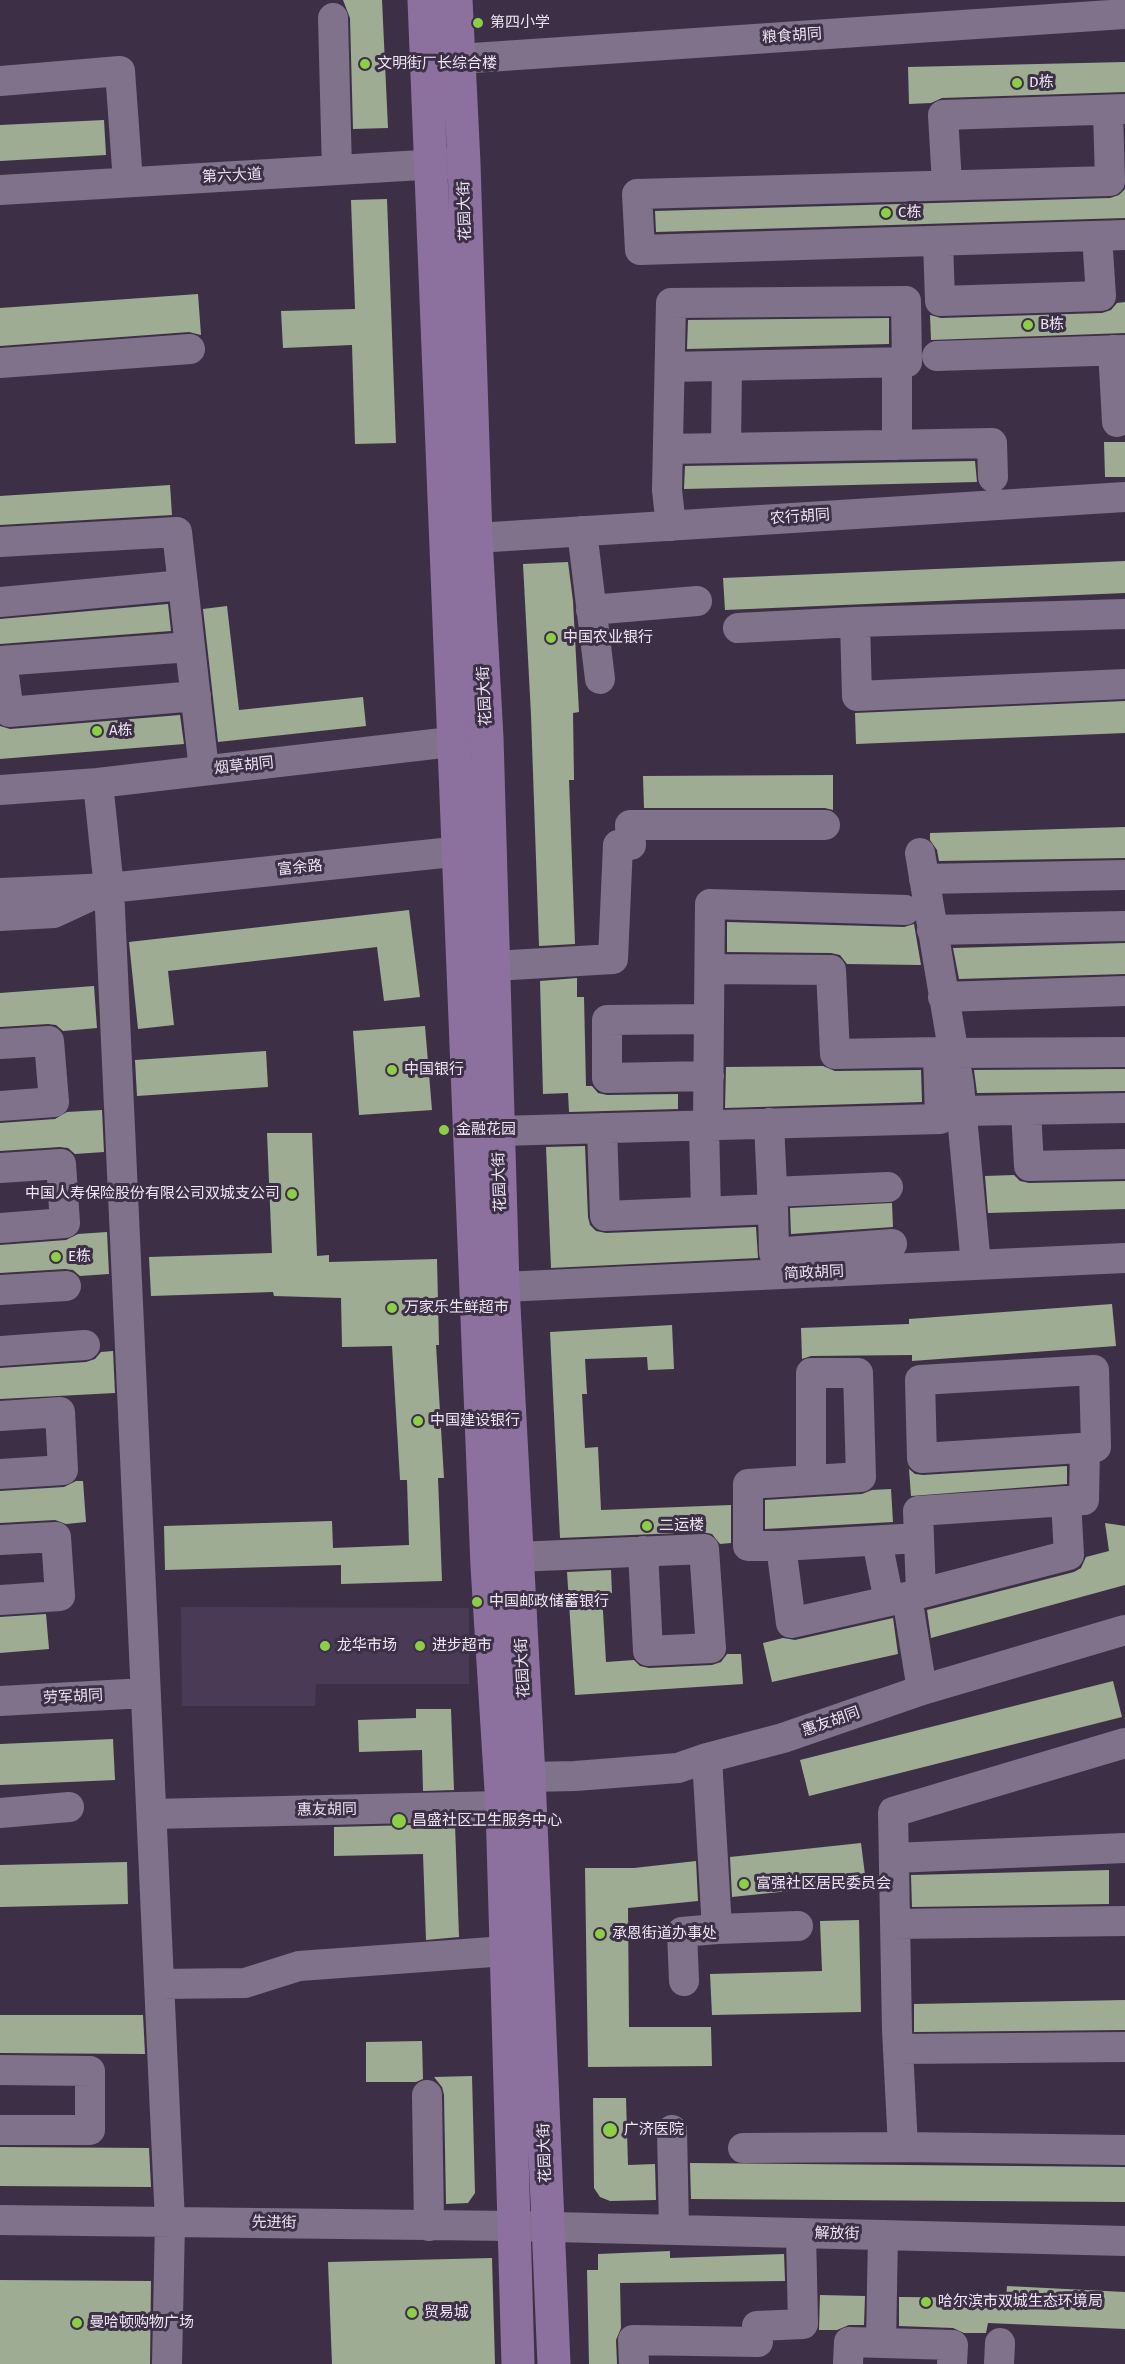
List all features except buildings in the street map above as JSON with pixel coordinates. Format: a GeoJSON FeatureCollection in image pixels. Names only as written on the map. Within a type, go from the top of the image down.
{"type":"FeatureCollection","features":[{"type":"Feature","properties":{"kind":"main road","name":"花园大街"},"geometry":{"type":"LineString","coordinates":[[424,0],[455,742],[494,966],[503,1287],[529,1776],[554,2364]]}},
{"type":"Feature","properties":{"kind":"main road","name":"花园大街"},"geometry":{"type":"LineString","coordinates":[[456,0],[464,163],[476,538],[487,738],[475,849],[487,1566],[502,1806],[518,2364]]}},
{"type":"Feature","properties":{"kind":"street","name":"粮食胡同"},"geometry":{"type":"LineString","coordinates":[[458,58],[1125,14]]}},
{"type":"Feature","properties":{"kind":"street"},"geometry":{"type":"LineString","coordinates":[[333,18],[337,170]]}},
{"type":"Feature","properties":{"kind":"street"},"geometry":{"type":"LineString","coordinates":[[0,81],[120,70],[128,182]]}},
{"type":"Feature","properties":{"kind":"street"},"geometry":{"type":"LineString","coordinates":[[938,241],[940,301],[1101,296],[1111,236],[938,241],[640,250],[637,194],[1110,181],[1116,110],[943,115],[946,184]]}},
{"type":"Feature","properties":{"kind":"street","name":"第六大道"},"geometry":{"type":"LineString","coordinates":[[0,190],[464,163]]}},
{"type":"Feature","properties":{"kind":"street"},"geometry":{"type":"LineString","coordinates":[[670,367],[907,362],[906,301],[671,303],[667,490],[671,525]]}},
{"type":"Feature","properties":{"kind":"street"},"geometry":{"type":"LineString","coordinates":[[0,363],[190,349]]}},
{"type":"Feature","properties":{"kind":"street"},"geometry":{"type":"LineString","coordinates":[[937,356],[1119,350],[1117,422]]}},
{"type":"Feature","properties":{"kind":"street"},"geometry":{"type":"LineString","coordinates":[[897,363],[897,445]]}},
{"type":"Feature","properties":{"kind":"street"},"geometry":{"type":"LineString","coordinates":[[726,448],[727,366]]}},
{"type":"Feature","properties":{"kind":"street"},"geometry":{"type":"LineString","coordinates":[[668,448],[992,443],[993,477]]}},
{"type":"Feature","properties":{"kind":"street","name":"农行胡同"},"geometry":{"type":"LineString","coordinates":[[476,538],[1125,497]]}},
{"type":"Feature","properties":{"kind":"street"},"geometry":{"type":"LineString","coordinates":[[582,531],[600,679]]}},
{"type":"Feature","properties":{"kind":"street"},"geometry":{"type":"LineString","coordinates":[[0,542],[177,532],[204,770]]}},
{"type":"Feature","properties":{"kind":"street"},"geometry":{"type":"LineString","coordinates":[[0,602],[183,585]]}},
{"type":"Feature","properties":{"kind":"street"},"geometry":{"type":"LineString","coordinates":[[591,610],[697,601]]}},
{"type":"Feature","properties":{"kind":"street"},"geometry":{"type":"LineString","coordinates":[[738,627],[1125,614]]}},
{"type":"Feature","properties":{"kind":"street"},"geometry":{"type":"LineString","coordinates":[[855,622],[857,696],[1125,684]]}},
{"type":"Feature","properties":{"kind":"street"},"geometry":{"type":"LineString","coordinates":[[190,647],[1,661],[9,712],[196,696]]}},
{"type":"Feature","properties":{"kind":"street","name":"烟草胡同"},"geometry":{"type":"LineString","coordinates":[[0,790],[98,783],[487,738]]}},
{"type":"Feature","properties":{"kind":"street"},"geometry":{"type":"LineString","coordinates":[[98,783],[109,888],[170,2222],[167,2364]]}},
{"type":"Feature","properties":{"kind":"street"},"geometry":{"type":"LineString","coordinates":[[494,966],[613,958],[618,845],[631,845],[630,825],[825,825]]}},
{"type":"Feature","properties":{"kind":"street","name":"富余路"},"geometry":{"type":"LineString","coordinates":[[0,893],[109,888],[475,849]]}},
{"type":"Feature","properties":{"kind":"street"},"geometry":{"type":"LineString","coordinates":[[976,1265],[961,1111],[922,866],[1125,875]]}},
{"type":"Feature","properties":{"kind":"street","name":"富余路"},"geometry":{"type":"LineString","coordinates":[[0,916],[54,913],[109,888]]}},
{"type":"Feature","properties":{"kind":"street"},"geometry":{"type":"LineString","coordinates":[[706,1212],[710,904],[905,910]]}},
{"type":"Feature","properties":{"kind":"street"},"geometry":{"type":"LineString","coordinates":[[932,930],[1125,926]]}},
{"type":"Feature","properties":{"kind":"street"},"geometry":{"type":"LineString","coordinates":[[499,1131],[940,1119],[938,1052],[835,1053],[831,970],[710,969]]}},
{"type":"Feature","properties":{"kind":"street"},"geometry":{"type":"LineString","coordinates":[[943,997],[1125,991]]}},
{"type":"Feature","properties":{"kind":"street"},"geometry":{"type":"LineString","coordinates":[[709,1019],[607,1020],[607,1078],[709,1076]]}},
{"type":"Feature","properties":{"kind":"street"},"geometry":{"type":"LineString","coordinates":[[0,1044],[50,1041],[54,1102],[0,1106]]}},
{"type":"Feature","properties":{"kind":"street"},"geometry":{"type":"LineString","coordinates":[[953,1053],[1125,1052]]}},
{"type":"Feature","properties":{"kind":"street"},"geometry":{"type":"LineString","coordinates":[[961,1111],[1125,1108]]}},
{"type":"Feature","properties":{"kind":"street"},"geometry":{"type":"LineString","coordinates":[[1026,1111],[1029,1166],[1125,1164]]}},
{"type":"Feature","properties":{"kind":"street"},"geometry":{"type":"LineString","coordinates":[[769,1124],[774,1253],[892,1244]]}},
{"type":"Feature","properties":{"kind":"street"},"geometry":{"type":"LineString","coordinates":[[602,1128],[605,1216],[706,1212],[772,1201],[888,1187]]}},
{"type":"Feature","properties":{"kind":"street"},"geometry":{"type":"LineString","coordinates":[[0,1168],[60,1164],[65,1223],[0,1228]]}},
{"type":"Feature","properties":{"kind":"street","name":"简政胡同"},"geometry":{"type":"LineString","coordinates":[[503,1287],[1125,1258]]}},
{"type":"Feature","properties":{"kind":"street"},"geometry":{"type":"LineString","coordinates":[[0,1290],[66,1286]]}},
{"type":"Feature","properties":{"kind":"street"},"geometry":{"type":"LineString","coordinates":[[0,1351],[85,1345]]}},
{"type":"Feature","properties":{"kind":"street"},"geometry":{"type":"LineString","coordinates":[[1094,1370],[1096,1447],[1085,1448],[922,1458],[920,1380],[1094,1370]]}},
{"type":"Feature","properties":{"kind":"street"},"geometry":{"type":"LineString","coordinates":[[0,1416],[60,1412],[63,1470],[0,1474]]}},
{"type":"Feature","properties":{"kind":"street"},"geometry":{"type":"LineString","coordinates":[[906,1597],[919,1538],[918,1511],[1084,1500],[1085,1448]]}},
{"type":"Feature","properties":{"kind":"street"},"geometry":{"type":"LineString","coordinates":[[811,1480],[748,1484],[748,1546],[919,1538]]}},
{"type":"Feature","properties":{"kind":"street"},"geometry":{"type":"LineString","coordinates":[[781,1546],[791,1623],[906,1597],[1069,1555],[1066,1501]]}},
{"type":"Feature","properties":{"kind":"street"},"geometry":{"type":"LineString","coordinates":[[0,1540],[56,1537],[60,1596],[0,1600]]}},
{"type":"Feature","properties":{"kind":"street"},"geometry":{"type":"LineString","coordinates":[[877,1541],[906,1597],[922,1690]]}},
{"type":"Feature","properties":{"kind":"street"},"geometry":{"type":"LineString","coordinates":[[516,1557],[643,1551]]}},
{"type":"Feature","properties":{"kind":"street"},"geometry":{"type":"LineString","coordinates":[[1125,1630],[1125,1647]]}},
{"type":"Feature","properties":{"kind":"street","name":"惠友胡同"},"geometry":{"type":"LineString","coordinates":[[529,1776],[575,1776],[678,1768],[783,1738],[922,1690],[1125,1630]]}},
{"type":"Feature","properties":{"kind":"street","name":"劳军胡同"},"geometry":{"type":"LineString","coordinates":[[0,1701],[145,1693]]}},
{"type":"Feature","properties":{"kind":"street"},"geometry":{"type":"LineString","coordinates":[[903,2147],[898,2049],[893,1812],[1125,1743]]}},
{"type":"Feature","properties":{"kind":"street"},"geometry":{"type":"LineString","coordinates":[[707,1758],[717,1929]]}},
{"type":"Feature","properties":{"kind":"street","name":"惠友胡同"},"geometry":{"type":"LineString","coordinates":[[152,1814],[502,1806]]}},
{"type":"Feature","properties":{"kind":"street"},"geometry":{"type":"LineString","coordinates":[[0,1813],[69,1807]]}},
{"type":"Feature","properties":{"kind":"street"},"geometry":{"type":"LineString","coordinates":[[894,1858],[1125,1848]]}},
{"type":"Feature","properties":{"kind":"street"},"geometry":{"type":"LineString","coordinates":[[895,1924],[1125,1921]]}},
{"type":"Feature","properties":{"kind":"street"},"geometry":{"type":"LineString","coordinates":[[684,1981],[682,1932],[798,1926]]}},
{"type":"Feature","properties":{"kind":"street"},"geometry":{"type":"LineString","coordinates":[[159,1984],[245,1983],[299,1966],[506,1951]]}},
{"type":"Feature","properties":{"kind":"street"},"geometry":{"type":"LineString","coordinates":[[898,2049],[1125,2047]]}},
{"type":"Feature","properties":{"kind":"street"},"geometry":{"type":"LineString","coordinates":[[0,2070],[90,2071],[90,2130],[0,2130]]}},
{"type":"Feature","properties":{"kind":"street"},"geometry":{"type":"LineString","coordinates":[[427,2095],[429,2226]]}},
{"type":"Feature","properties":{"kind":"street"},"geometry":{"type":"LineString","coordinates":[[672,2130],[674,2230]]}},
{"type":"Feature","properties":{"kind":"street"},"geometry":{"type":"LineString","coordinates":[[743,2148],[903,2147],[1125,2150]]}},
{"type":"Feature","properties":{"kind":"street","name":"先进街"},"geometry":{"type":"LineString","coordinates":[[0,2220],[548,2227]]}},
{"type":"Feature","properties":{"kind":"street","name":"解放街"},"geometry":{"type":"LineString","coordinates":[[548,2227],[1125,2241]]}},
{"type":"Feature","properties":{"kind":"street"},"geometry":{"type":"LineString","coordinates":[[634,2364],[633,2340],[758,2342],[757,2326],[803,2324],[801,2233]]}},
{"type":"Feature","properties":{"kind":"street"},"geometry":{"type":"LineString","coordinates":[[881,2343],[883,2235]]}},
{"type":"Feature","properties":{"kind":"street"},"geometry":{"type":"LineString","coordinates":[[848,2364],[849,2342],[953,2345],[952,2364]]}},
{"type":"Feature","properties":{"kind":"shaded area","name":"龙华市场"},"geometry":{"type":"Polygon","coordinates":[[[181,1607],[469,1608],[469,1684],[316,1684],[315,1706],[182,1706],[181,1607]]]}},
{"type":"Feature","properties":{"kind":"place","name":"第四小学"},"geometry":{"type":"Point","coordinates":[478,23]}},
{"type":"Feature","properties":{"kind":"place","name":"文明街厂长综合楼"},"geometry":{"type":"Point","coordinates":[365,64]}},
{"type":"Feature","properties":{"kind":"place","name":"D栋"},"geometry":{"type":"Point","coordinates":[1017,83]}},
{"type":"Feature","properties":{"kind":"place","name":"C栋"},"geometry":{"type":"Point","coordinates":[886,213]}},
{"type":"Feature","properties":{"kind":"place","name":"B栋"},"geometry":{"type":"Point","coordinates":[1028,325]}},
{"type":"Feature","properties":{"kind":"place","name":"中国农业银行"},"geometry":{"type":"Point","coordinates":[551,638]}},
{"type":"Feature","properties":{"kind":"place","name":"A栋"},"geometry":{"type":"Point","coordinates":[97,731]}},
{"type":"Feature","properties":{"kind":"place","name":"中国银行"},"geometry":{"type":"Point","coordinates":[392,1070]}},
{"type":"Feature","properties":{"kind":"place","name":"金融花园"},"geometry":{"type":"Point","coordinates":[444,1130]}},
{"type":"Feature","properties":{"kind":"place","name":"中国人寿保险股份有限公司双城支公司"},"geometry":{"type":"Point","coordinates":[292,1194]}},
{"type":"Feature","properties":{"kind":"place","name":"E栋"},"geometry":{"type":"Point","coordinates":[56,1257]}},
{"type":"Feature","properties":{"kind":"place","name":"万家乐生鲜超市"},"geometry":{"type":"Point","coordinates":[392,1308]}},
{"type":"Feature","properties":{"kind":"place","name":"中国建设银行"},"geometry":{"type":"Point","coordinates":[418,1421]}},
{"type":"Feature","properties":{"kind":"place","name":"二运楼"},"geometry":{"type":"Point","coordinates":[647,1526]}},
{"type":"Feature","properties":{"kind":"place","name":"中国邮政储蓄银行"},"geometry":{"type":"Point","coordinates":[477,1602]}},
{"type":"Feature","properties":{"kind":"place","name":"龙华市场"},"geometry":{"type":"Point","coordinates":[325,1646]}},
{"type":"Feature","properties":{"kind":"place","name":"进步超市"},"geometry":{"type":"Point","coordinates":[420,1646]}},
{"type":"Feature","properties":{"kind":"place","name":"昌盛社区卫生服务中心"},"geometry":{"type":"Point","coordinates":[399,1821]}},
{"type":"Feature","properties":{"kind":"place","name":"富强社区居民委员会"},"geometry":{"type":"Point","coordinates":[744,1884]}},
{"type":"Feature","properties":{"kind":"place","name":"承恩街道办事处"},"geometry":{"type":"Point","coordinates":[600,1934]}},
{"type":"Feature","properties":{"kind":"place","name":"广济医院"},"geometry":{"type":"Point","coordinates":[610,2130]}},
{"type":"Feature","properties":{"kind":"place","name":"哈尔滨市双城生态环境局"},"geometry":{"type":"Point","coordinates":[926,2302]}},
{"type":"Feature","properties":{"kind":"place","name":"贸易城"},"geometry":{"type":"Point","coordinates":[412,2313]}},
{"type":"Feature","properties":{"kind":"place","name":"曼哈顿购物广场"},"geometry":{"type":"Point","coordinates":[77,2323]}}]}
